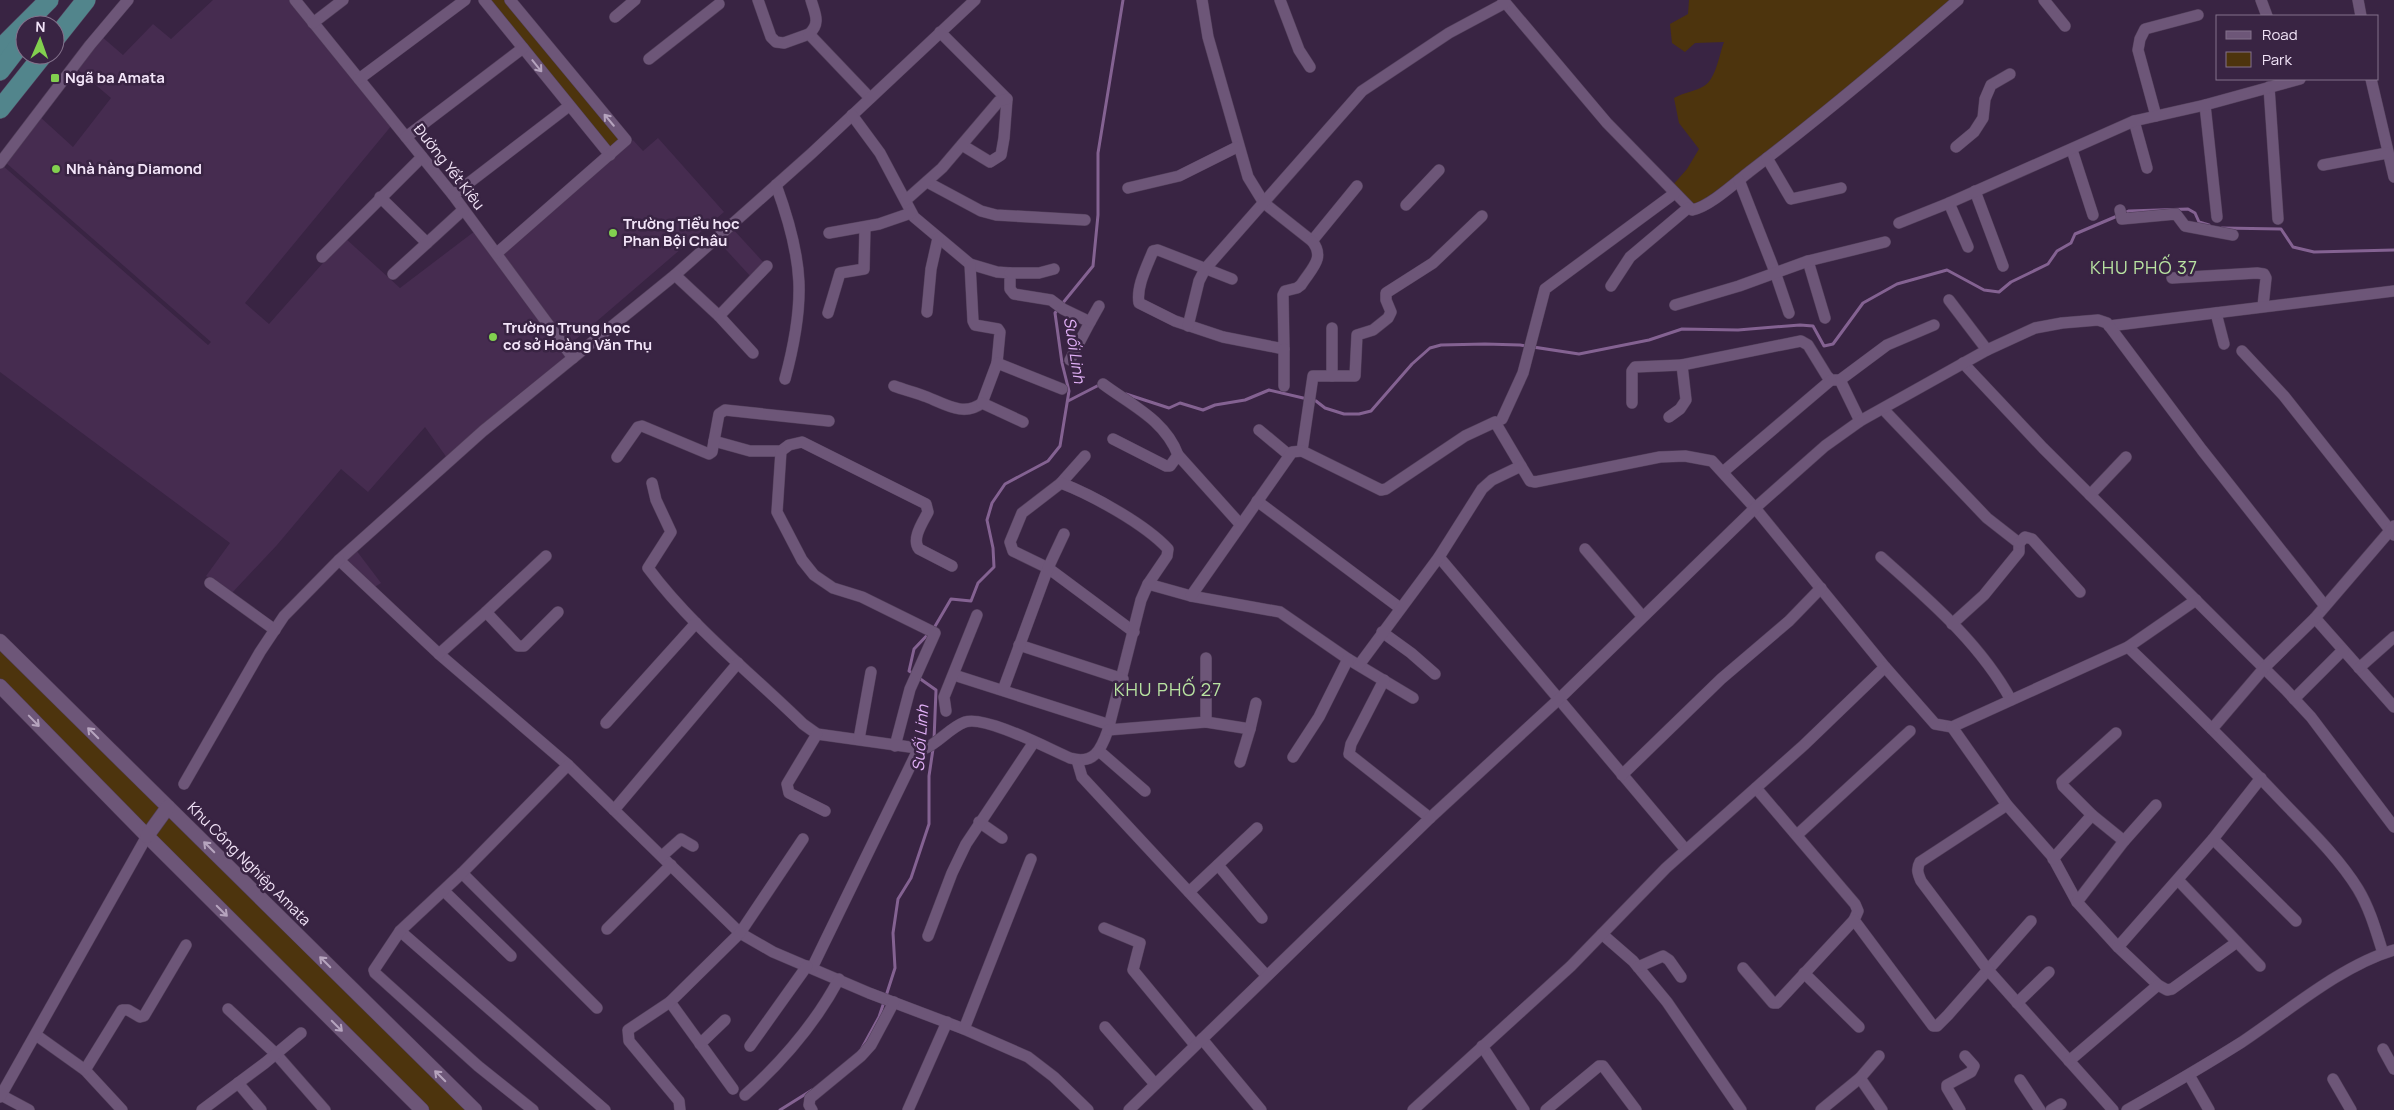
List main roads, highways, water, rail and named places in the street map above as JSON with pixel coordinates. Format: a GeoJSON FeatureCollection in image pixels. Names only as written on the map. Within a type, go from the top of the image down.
{"type":"FeatureCollection","features":[{"type":"Feature","properties":{"kind":"highway"},"geometry":{"type":"LineString","coordinates":[[36,15],[49,0]]}},
{"type":"Feature","properties":{"kind":"highway"},"geometry":{"type":"LineString","coordinates":[[65,25],[86,0]]}},
{"type":"Feature","properties":{"kind":"highway"},"geometry":{"type":"LineString","coordinates":[[0,49],[15,35]]}},
{"type":"Feature","properties":{"kind":"highway"},"geometry":{"type":"LineString","coordinates":[[0,71],[15,55]]}},
{"type":"Feature","properties":{"kind":"highway"},"geometry":{"type":"LineString","coordinates":[[0,90],[15,62]]}},
{"type":"Feature","properties":{"kind":"highway"},"geometry":{"type":"LineString","coordinates":[[0,109],[35,65]]}},
{"type":"Feature","properties":{"kind":"waterway","name":"Suối Linh"},"geometry":{"type":"LineString","coordinates":[[1062,304],[1093,266],[1098,215],[1098,153],[1123,0]]}},
{"type":"Feature","properties":{"kind":"waterway"},"geometry":{"type":"LineString","coordinates":[[1126,394],[1169,408],[1180,403],[1203,410],[1215,405],[1245,400],[1269,390],[1316,401],[1325,408],[1344,414],[1359,414],[1371,411],[1412,364],[1430,348],[1441,345],[1520,345],[1579,354],[1649,340],[1682,329],[1738,330],[1800,325],[1813,326],[1824,346],[1833,344],[1863,303],[1897,284],[1947,270],[1984,290],[1999,292],[2011,282],[2048,264],[2057,251],[2071,243],[2075,234],[2129,211],[2188,209],[2195,213],[2199,222],[2209,225]]}},
{"type":"Feature","properties":{"kind":"waterway"},"geometry":{"type":"LineString","coordinates":[[2222,228],[2281,229],[2293,247],[2314,252],[2394,250]]}},
{"type":"Feature","properties":{"kind":"waterway","name":"Suối Linh"},"geometry":{"type":"LineString","coordinates":[[914,674],[909,671],[914,649],[934,628],[951,599],[971,601],[978,583],[994,567],[993,548],[987,520],[992,503],[1005,484],[1048,461],[1060,446],[1069,391],[1062,363],[1055,313],[1058,309]]}},
{"type":"Feature","properties":{"kind":"waterway"},"geometry":{"type":"LineString","coordinates":[[1068,401],[1101,384]]}},
{"type":"Feature","properties":{"kind":"waterway","name":"Suối Linh"},"geometry":{"type":"LineString","coordinates":[[919,678],[936,690],[934,740]]}},
{"type":"Feature","properties":{"kind":"waterway","name":"Suối Linh"},"geometry":{"type":"LineString","coordinates":[[886,996],[895,968],[893,933],[898,899],[911,878],[929,824],[929,776],[933,749]]}},
{"type":"Feature","properties":{"kind":"waterway","name":"Suối Linh"},"geometry":{"type":"LineString","coordinates":[[862,1048],[879,1017],[884,1002]]}},
{"type":"Feature","properties":{"kind":"waterway","name":"Suối Linh"},"geometry":{"type":"LineString","coordinates":[[780,1110],[812,1090]]}},
{"type":"Feature","properties":{"kind":"place","name":"Ngã ba Amata"},"geometry":{"type":"Point","coordinates":[55,78]}},
{"type":"Feature","properties":{"kind":"place","name":"Nhà hàng Diamond"},"geometry":{"type":"Point","coordinates":[56,169]}},
{"type":"Feature","properties":{"kind":"place","name":"Trường Tiểu học Phan Bội Châu"},"geometry":{"type":"Point","coordinates":[613,233]}},
{"type":"Feature","properties":{"kind":"place","name":"Trường Trung học cơ sở Hoàng Văn Thụ"},"geometry":{"type":"Point","coordinates":[493,337]}},
{"type":"Feature","properties":{"kind":"district","name":"KHU PHỐ 37"},"geometry":{"type":"Point","coordinates":[2144,268]}},
{"type":"Feature","properties":{"kind":"district","name":"KHU PHỐ 27"},"geometry":{"type":"Point","coordinates":[1168,690]}}]}
